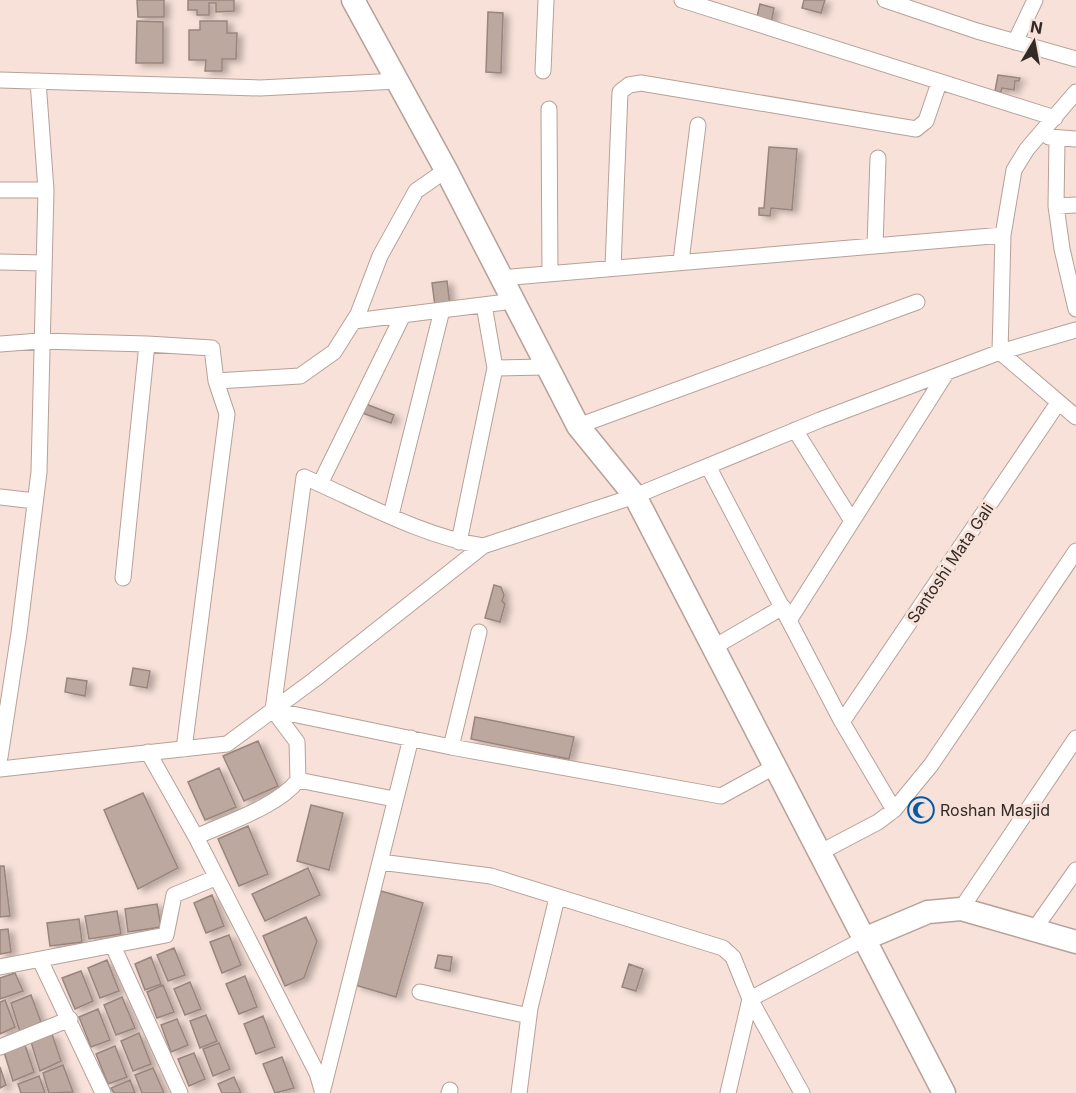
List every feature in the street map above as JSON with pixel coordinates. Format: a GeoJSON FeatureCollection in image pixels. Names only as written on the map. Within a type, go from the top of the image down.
{"type":"FeatureCollection","features":[{"type":"Feature","properties":{"kind":"street"},"geometry":{"type":"LineString","coordinates":[[354,0],[446,170],[514,301],[545,367],[578,426],[635,496],[944,1093]]}},
{"type":"Feature","properties":{"kind":"street"},"geometry":{"type":"LineString","coordinates":[[543,71],[546,0]]}},
{"type":"Feature","properties":{"kind":"street"},"geometry":{"type":"LineString","coordinates":[[682,0],[1054,118]]}},
{"type":"Feature","properties":{"kind":"street"},"geometry":{"type":"LineString","coordinates":[[885,0],[1076,59]]}},
{"type":"Feature","properties":{"kind":"street"},"geometry":{"type":"LineString","coordinates":[[1015,42],[1035,0]]}},
{"type":"Feature","properties":{"kind":"street"},"geometry":{"type":"LineString","coordinates":[[0,80],[260,88],[398,81]]}},
{"type":"Feature","properties":{"kind":"street"},"geometry":{"type":"LineString","coordinates":[[0,757],[20,633],[39,472],[40,341],[46,190],[38,81]]}},
{"type":"Feature","properties":{"kind":"street"},"geometry":{"type":"LineString","coordinates":[[612,267],[620,93],[629,85],[640,83],[916,129],[926,121],[939,82]]}},
{"type":"Feature","properties":{"kind":"street"},"geometry":{"type":"LineString","coordinates":[[1000,352],[1003,235],[1009,186],[1014,170],[1076,92]]}},
{"type":"Feature","properties":{"kind":"street"},"geometry":{"type":"LineString","coordinates":[[549,109],[550,274]]}},
{"type":"Feature","properties":{"kind":"street"},"geometry":{"type":"LineString","coordinates":[[681,261],[698,125]]}},
{"type":"Feature","properties":{"kind":"street"},"geometry":{"type":"LineString","coordinates":[[1040,136],[1076,139]]}},
{"type":"Feature","properties":{"kind":"street"},"geometry":{"type":"LineString","coordinates":[[1056,139],[1056,206],[1062,249],[1076,309]]}},
{"type":"Feature","properties":{"kind":"street"},"geometry":{"type":"LineString","coordinates":[[875,245],[878,158]]}},
{"type":"Feature","properties":{"kind":"street"},"geometry":{"type":"LineString","coordinates":[[216,381],[300,376],[334,351],[354,321],[380,256],[416,191],[446,170]]}},
{"type":"Feature","properties":{"kind":"street"},"geometry":{"type":"LineString","coordinates":[[0,190],[46,190]]}},
{"type":"Feature","properties":{"kind":"street"},"geometry":{"type":"LineString","coordinates":[[1056,206],[1076,205]]}},
{"type":"Feature","properties":{"kind":"street"},"geometry":{"type":"LineString","coordinates":[[501,278],[1003,235]]}},
{"type":"Feature","properties":{"kind":"street"},"geometry":{"type":"LineString","coordinates":[[0,262],[44,263]]}},
{"type":"Feature","properties":{"kind":"street"},"geometry":{"type":"LineString","coordinates":[[354,321],[514,301]]}},
{"type":"Feature","properties":{"kind":"street"},"geometry":{"type":"LineString","coordinates":[[578,426],[917,302]]}},
{"type":"Feature","properties":{"kind":"street"},"geometry":{"type":"LineString","coordinates":[[459,542],[495,368],[484,305]]}},
{"type":"Feature","properties":{"kind":"street"},"geometry":{"type":"LineString","coordinates":[[391,515],[442,310]]}},
{"type":"Feature","properties":{"kind":"street"},"geometry":{"type":"LineString","coordinates":[[320,484],[403,315]]}},
{"type":"Feature","properties":{"kind":"street"},"geometry":{"type":"LineString","coordinates":[[0,769],[227,744],[483,546],[635,496],[795,430],[1000,352],[1076,330]]}},
{"type":"Feature","properties":{"kind":"street"},"geometry":{"type":"LineString","coordinates":[[0,344],[40,341],[212,348],[216,381],[227,414],[184,749]]}},
{"type":"Feature","properties":{"kind":"street"},"geometry":{"type":"LineString","coordinates":[[123,578],[147,344]]}},
{"type":"Feature","properties":{"kind":"street"},"geometry":{"type":"LineString","coordinates":[[1000,352],[1076,417]]}},
{"type":"Feature","properties":{"kind":"street"},"geometry":{"type":"LineString","coordinates":[[495,368],[545,367]]}},
{"type":"Feature","properties":{"kind":"street"},"geometry":{"type":"LineString","coordinates":[[714,647],[786,613],[852,520],[947,372]]}},
{"type":"Feature","properties":{"kind":"street","name":"Santoshi Mata Gali"},"geometry":{"type":"LineString","coordinates":[[842,722],[1058,403]]}},
{"type":"Feature","properties":{"kind":"street"},"geometry":{"type":"LineString","coordinates":[[795,430],[852,520]]}},
{"type":"Feature","properties":{"kind":"street"},"geometry":{"type":"LineString","coordinates":[[708,466],[842,722],[894,810]]}},
{"type":"Feature","properties":{"kind":"street"},"geometry":{"type":"LineString","coordinates":[[196,837],[291,790],[298,780],[297,742],[273,710],[304,477],[459,542],[483,546]]}},
{"type":"Feature","properties":{"kind":"street"},"geometry":{"type":"LineString","coordinates":[[0,497],[35,501]]}},
{"type":"Feature","properties":{"kind":"street"},"geometry":{"type":"LineString","coordinates":[[819,854],[878,822],[894,810],[931,765],[1076,551]]}},
{"type":"Feature","properties":{"kind":"street"},"geometry":{"type":"LineString","coordinates":[[451,747],[479,632]]}},
{"type":"Feature","properties":{"kind":"street"},"geometry":{"type":"LineString","coordinates":[[273,710],[451,747],[721,795],[774,767]]}},
{"type":"Feature","properties":{"kind":"street"},"geometry":{"type":"LineString","coordinates":[[322,1093],[411,738]]}},
{"type":"Feature","properties":{"kind":"street"},"geometry":{"type":"LineString","coordinates":[[962,909],[1076,738]]}},
{"type":"Feature","properties":{"kind":"street"},"geometry":{"type":"LineString","coordinates":[[148,752],[196,837],[317,1073],[322,1093]]}},
{"type":"Feature","properties":{"kind":"street"},"geometry":{"type":"LineString","coordinates":[[298,780],[394,799]]}},
{"type":"Feature","properties":{"kind":"street"},"geometry":{"type":"LineString","coordinates":[[380,862],[491,876],[723,948],[733,957],[750,999],[802,1093]]}},
{"type":"Feature","properties":{"kind":"street"},"geometry":{"type":"LineString","coordinates":[[1034,931],[1076,870]]}},
{"type":"Feature","properties":{"kind":"street"},"geometry":{"type":"LineString","coordinates":[[0,967],[166,934],[174,895],[215,878]]}},
{"type":"Feature","properties":{"kind":"street"},"geometry":{"type":"LineString","coordinates":[[519,1093],[529,1016],[557,898]]}},
{"type":"Feature","properties":{"kind":"street"},"geometry":{"type":"LineString","coordinates":[[728,1093],[750,999],[864,939],[928,912],[962,909],[1076,942]]}},
{"type":"Feature","properties":{"kind":"street"},"geometry":{"type":"LineString","coordinates":[[114,946],[180,1093]]}},
{"type":"Feature","properties":{"kind":"street"},"geometry":{"type":"LineString","coordinates":[[40,960],[103,1093]]}},
{"type":"Feature","properties":{"kind":"street"},"geometry":{"type":"LineString","coordinates":[[420,992],[529,1016]]}},
{"type":"Feature","properties":{"kind":"street"},"geometry":{"type":"LineString","coordinates":[[0,1047],[70,1020]]}},
{"type":"Feature","properties":{"kind":"building"},"geometry":{"type":"Polygon","coordinates":[[[137,0],[164,0],[164,17],[138,17],[137,0]]]}},
{"type":"Feature","properties":{"kind":"building"},"geometry":{"type":"Polygon","coordinates":[[[188,0],[234,0],[234,11],[216,12],[216,3],[209,3],[209,15],[197,15],[197,10],[188,10],[188,0]]]}},
{"type":"Feature","properties":{"kind":"building"},"geometry":{"type":"Polygon","coordinates":[[[804,0],[825,0],[821,13],[802,8],[804,0]]]}},
{"type":"Feature","properties":{"kind":"building"},"geometry":{"type":"Polygon","coordinates":[[[760,4],[774,8],[771,24],[756,21],[760,4]]]}},
{"type":"Feature","properties":{"kind":"building"},"geometry":{"type":"Polygon","coordinates":[[[488,12],[503,13],[501,73],[486,72],[488,12]]]}},
{"type":"Feature","properties":{"kind":"building"},"geometry":{"type":"Polygon","coordinates":[[[137,21],[163,22],[163,63],[136,63],[137,21]]]}},
{"type":"Feature","properties":{"kind":"building"},"geometry":{"type":"Polygon","coordinates":[[[200,21],[227,21],[227,33],[237,33],[236,59],[222,59],[222,71],[205,71],[206,60],[189,60],[189,30],[200,30],[200,21]]]}},
{"type":"Feature","properties":{"kind":"building"},"geometry":{"type":"Polygon","coordinates":[[[998,75],[1020,78],[1019,81],[1015,81],[1014,90],[1002,88],[1001,92],[995,91],[998,75]]]}},
{"type":"Feature","properties":{"kind":"building"},"geometry":{"type":"Polygon","coordinates":[[[769,147],[797,149],[792,210],[771,208],[770,216],[759,215],[759,208],[764,208],[769,147]]]}},
{"type":"Feature","properties":{"kind":"building"},"geometry":{"type":"Polygon","coordinates":[[[447,281],[450,305],[435,306],[432,283],[447,281]]]}},
{"type":"Feature","properties":{"kind":"building"},"geometry":{"type":"Polygon","coordinates":[[[366,404],[394,415],[391,423],[362,413],[366,404]]]}},
{"type":"Feature","properties":{"kind":"building"},"geometry":{"type":"Polygon","coordinates":[[[494,585],[501,587],[504,595],[502,601],[505,604],[500,622],[485,618],[494,585]]]}},
{"type":"Feature","properties":{"kind":"building"},"geometry":{"type":"Polygon","coordinates":[[[133,668],[150,671],[147,688],[130,685],[133,668]]]}},
{"type":"Feature","properties":{"kind":"building"},"geometry":{"type":"Polygon","coordinates":[[[67,678],[87,681],[85,696],[65,692],[67,678]]]}},
{"type":"Feature","properties":{"kind":"building"},"geometry":{"type":"Polygon","coordinates":[[[475,717],[574,737],[569,759],[471,739],[475,717]]]}},
{"type":"Feature","properties":{"kind":"building"},"geometry":{"type":"Polygon","coordinates":[[[258,741],[278,786],[244,801],[223,756],[258,741]]]}},
{"type":"Feature","properties":{"kind":"building"},"geometry":{"type":"Polygon","coordinates":[[[219,768],[236,807],[205,820],[188,782],[219,768]]]}},
{"type":"Feature","properties":{"kind":"building"},"geometry":{"type":"Polygon","coordinates":[[[143,793],[178,868],[138,889],[104,810],[143,793]]]}},
{"type":"Feature","properties":{"kind":"building"},"geometry":{"type":"Polygon","coordinates":[[[311,805],[343,813],[329,870],[297,861],[311,805]]]}},
{"type":"Feature","properties":{"kind":"building"},"geometry":{"type":"Polygon","coordinates":[[[248,826],[268,874],[239,886],[218,839],[248,826]]]}},
{"type":"Feature","properties":{"kind":"building"},"geometry":{"type":"Polygon","coordinates":[[[0,866],[4,866],[10,916],[0,917],[0,866]]]}},
{"type":"Feature","properties":{"kind":"building"},"geometry":{"type":"Polygon","coordinates":[[[308,868],[320,895],[265,921],[252,894],[308,868]]]}},
{"type":"Feature","properties":{"kind":"building"},"geometry":{"type":"Polygon","coordinates":[[[381,891],[423,903],[396,997],[355,985],[381,891]]]}},
{"type":"Feature","properties":{"kind":"building"},"geometry":{"type":"Polygon","coordinates":[[[212,895],[224,926],[206,933],[194,903],[212,895]]]}},
{"type":"Feature","properties":{"kind":"building"},"geometry":{"type":"Polygon","coordinates":[[[157,904],[161,927],[128,932],[125,909],[157,904]]]}},
{"type":"Feature","properties":{"kind":"building"},"geometry":{"type":"Polygon","coordinates":[[[117,911],[121,934],[89,939],[85,916],[117,911]]]}},
{"type":"Feature","properties":{"kind":"building"},"geometry":{"type":"Polygon","coordinates":[[[306,917],[317,941],[304,978],[285,986],[263,936],[306,917]]]}},
{"type":"Feature","properties":{"kind":"building"},"geometry":{"type":"Polygon","coordinates":[[[79,919],[82,942],[50,946],[47,923],[79,919]]]}},
{"type":"Feature","properties":{"kind":"building"},"geometry":{"type":"Polygon","coordinates":[[[8,929],[11,952],[0,954],[0,930],[8,929]]]}},
{"type":"Feature","properties":{"kind":"building"},"geometry":{"type":"Polygon","coordinates":[[[229,935],[241,965],[222,973],[210,942],[229,935]]]}},
{"type":"Feature","properties":{"kind":"building"},"geometry":{"type":"Polygon","coordinates":[[[174,948],[185,975],[168,981],[157,955],[174,948]]]}},
{"type":"Feature","properties":{"kind":"building"},"geometry":{"type":"Polygon","coordinates":[[[438,955],[452,957],[450,971],[435,968],[438,955]]]}},
{"type":"Feature","properties":{"kind":"building"},"geometry":{"type":"Polygon","coordinates":[[[151,957],[161,984],[145,990],[135,964],[151,957]]]}},
{"type":"Feature","properties":{"kind":"building"},"geometry":{"type":"Polygon","coordinates":[[[107,960],[119,991],[100,998],[88,968],[107,960]]]}},
{"type":"Feature","properties":{"kind":"building"},"geometry":{"type":"Polygon","coordinates":[[[629,964],[643,969],[636,991],[622,987],[629,964]]]}},
{"type":"Feature","properties":{"kind":"building"},"geometry":{"type":"Polygon","coordinates":[[[81,971],[93,1001],[75,1009],[62,978],[81,971]]]}},
{"type":"Feature","properties":{"kind":"building"},"geometry":{"type":"Polygon","coordinates":[[[15,973],[23,991],[0,999],[0,978],[15,973]]]}},
{"type":"Feature","properties":{"kind":"building"},"geometry":{"type":"Polygon","coordinates":[[[245,976],[257,1007],[239,1014],[226,984],[245,976]]]}},
{"type":"Feature","properties":{"kind":"building"},"geometry":{"type":"Polygon","coordinates":[[[190,982],[201,1009],[185,1015],[174,989],[190,982]]]}},
{"type":"Feature","properties":{"kind":"building"},"geometry":{"type":"Polygon","coordinates":[[[163,985],[174,1012],[157,1018],[147,992],[163,985]]]}},
{"type":"Feature","properties":{"kind":"building"},"geometry":{"type":"Polygon","coordinates":[[[31,995],[41,1022],[20,1032],[11,1003],[31,995]]]}},
{"type":"Feature","properties":{"kind":"building"},"geometry":{"type":"Polygon","coordinates":[[[122,997],[135,1028],[116,1035],[104,1005],[122,997]]]}},
{"type":"Feature","properties":{"kind":"building"},"geometry":{"type":"Polygon","coordinates":[[[5,1000],[15,1027],[0,1034],[0,1002],[5,1000]]]}},
{"type":"Feature","properties":{"kind":"building"},"geometry":{"type":"Polygon","coordinates":[[[98,1009],[110,1040],[91,1047],[79,1017],[98,1009]]]}},
{"type":"Feature","properties":{"kind":"building"},"geometry":{"type":"Polygon","coordinates":[[[206,1015],[217,1041],[200,1048],[190,1021],[206,1015]]]}},
{"type":"Feature","properties":{"kind":"building"},"geometry":{"type":"Polygon","coordinates":[[[263,1016],[275,1047],[256,1054],[244,1024],[263,1016]]]}},
{"type":"Feature","properties":{"kind":"building"},"geometry":{"type":"Polygon","coordinates":[[[177,1019],[188,1045],[171,1052],[161,1025],[177,1019]]]}},
{"type":"Feature","properties":{"kind":"building"},"geometry":{"type":"Polygon","coordinates":[[[139,1033],[151,1064],[133,1071],[121,1041],[139,1033]]]}},
{"type":"Feature","properties":{"kind":"building"},"geometry":{"type":"Polygon","coordinates":[[[52,1034],[61,1061],[40,1071],[31,1042],[52,1034]]]}},
{"type":"Feature","properties":{"kind":"building"},"geometry":{"type":"Polygon","coordinates":[[[219,1043],[230,1069],[213,1076],[203,1049],[219,1043]]]}},
{"type":"Feature","properties":{"kind":"building"},"geometry":{"type":"Polygon","coordinates":[[[25,1045],[34,1072],[13,1081],[4,1052],[25,1045]]]}},
{"type":"Feature","properties":{"kind":"building"},"geometry":{"type":"Polygon","coordinates":[[[115,1046],[127,1077],[108,1084],[96,1054],[115,1046]]]}},
{"type":"Feature","properties":{"kind":"building"},"geometry":{"type":"Polygon","coordinates":[[[194,1053],[205,1079],[189,1086],[178,1059],[194,1053]]]}},
{"type":"Feature","properties":{"kind":"building"},"geometry":{"type":"Polygon","coordinates":[[[282,1057],[294,1088],[275,1093],[263,1064],[282,1057]]]}},
{"type":"Feature","properties":{"kind":"building"},"geometry":{"type":"Polygon","coordinates":[[[63,1065],[73,1092],[49,1093],[43,1073],[63,1065]]]}},
{"type":"Feature","properties":{"kind":"building"},"geometry":{"type":"Polygon","coordinates":[[[0,1067],[6,1085],[0,1088],[0,1067]]]}},
{"type":"Feature","properties":{"kind":"building"},"geometry":{"type":"Polygon","coordinates":[[[153,1068],[164,1093],[142,1093],[135,1075],[153,1068]]]}},
{"type":"Feature","properties":{"kind":"building"},"geometry":{"type":"Polygon","coordinates":[[[39,1076],[45,1093],[21,1093],[18,1084],[39,1076]]]}},
{"type":"Feature","properties":{"kind":"building"},"geometry":{"type":"Polygon","coordinates":[[[234,1077],[241,1093],[222,1093],[218,1084],[234,1077]]]}},
{"type":"Feature","properties":{"kind":"building"},"geometry":{"type":"Polygon","coordinates":[[[130,1080],[135,1093],[114,1093],[111,1088],[130,1080]]]}},
{"type":"Feature","properties":{"kind":"place","name":"Roshan Masjid"},"geometry":{"type":"Point","coordinates":[921,810]}}]}
